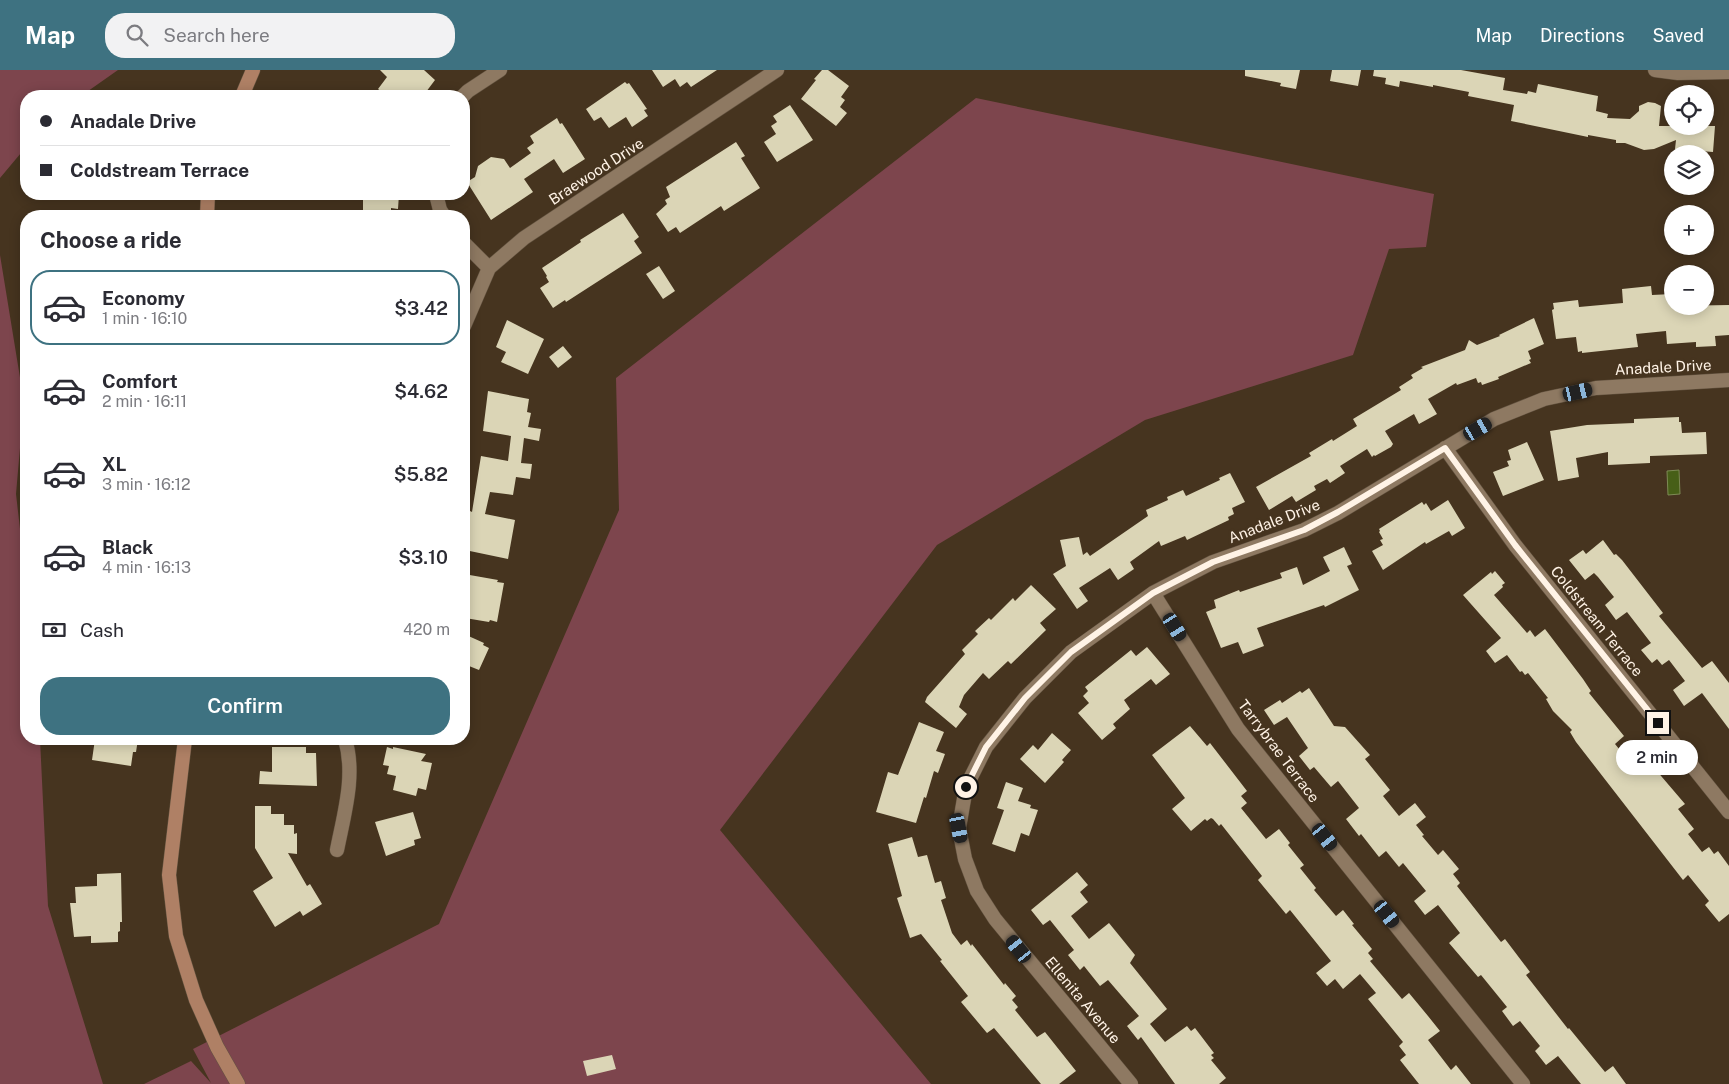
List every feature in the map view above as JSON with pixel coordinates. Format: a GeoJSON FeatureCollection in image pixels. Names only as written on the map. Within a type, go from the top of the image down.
{"type":"FeatureCollection","features":[{"type":"Feature","properties":{"kind":"main road"},"geometry":{"type":"LineString","coordinates":[[245,90],[254,70]]}},
{"type":"Feature","properties":{"kind":"main road"},"geometry":{"type":"LineString","coordinates":[[184,745],[169,875],[176,936],[196,1000],[217,1047],[238,1084]]}},
{"type":"Feature","properties":{"kind":"street"},"geometry":{"type":"LineString","coordinates":[[468,90],[500,70]]}},
{"type":"Feature","properties":{"kind":"street","name":"Braewood Drive"},"geometry":{"type":"LineString","coordinates":[[470,312],[489,268],[524,238],[777,70]]}},
{"type":"Feature","properties":{"kind":"street"},"geometry":{"type":"LineString","coordinates":[[1655,70],[1678,73],[1729,72]]}},
{"type":"Feature","properties":{"kind":"street"},"geometry":{"type":"LineString","coordinates":[[470,248],[489,268]]}},
{"type":"Feature","properties":{"kind":"street","name":"Anadale Drive"},"geometry":{"type":"LineString","coordinates":[[965,859],[959,828],[966,787],[986,747],[1025,698],[1071,652],[1153,593],[1213,562],[1304,530],[1338,512],[1494,419],[1544,399],[1596,388],[1729,380]]}},
{"type":"Feature","properties":{"kind":"street","name":"Coldstream Terrace"},"geometry":{"type":"LineString","coordinates":[[1445,448],[1515,545],[1729,812]]}},
{"type":"Feature","properties":{"kind":"street","name":"Tarrybrae Terrace"},"geometry":{"type":"LineString","coordinates":[[1153,593],[1238,729],[1523,1084]]}},
{"type":"Feature","properties":{"kind":"street"},"geometry":{"type":"LineString","coordinates":[[337,850],[350,785],[347,745]]}},
{"type":"Feature","properties":{"kind":"street","name":"Ellenita Avenue"},"geometry":{"type":"LineString","coordinates":[[965,859],[976,892],[995,919],[1131,1084]]}},
{"type":"Feature","properties":{"kind":"shaded area"},"geometry":{"type":"Polygon","coordinates":[[[0,70],[118,70],[90,90],[20,90],[20,154],[0,178],[0,70]]]}},
{"type":"Feature","properties":{"kind":"shaded area"},"geometry":{"type":"Polygon","coordinates":[[[976,98],[1434,194],[1426,247],[1389,249],[1353,355],[1145,420],[937,545],[720,830],[931,1084],[144,1084],[191,1061],[211,1083],[193,1049],[439,924],[619,510],[616,378],[976,98]]]}},
{"type":"Feature","properties":{"kind":"shaded area"},"geometry":{"type":"Polygon","coordinates":[[[0,255],[20,378],[20,448],[16,494],[20,529],[20,745],[40,745],[48,906],[103,1084],[0,1084],[0,255]]]}},
{"type":"Feature","properties":{"kind":"shaded area"},"geometry":{"type":"Polygon","coordinates":[[[1679,470],[1680,494],[1668,495],[1667,471],[1679,470]]]}},
{"type":"Feature","properties":{"kind":"building"},"geometry":{"type":"Polygon","coordinates":[[[380,70],[424,70],[435,80],[428,90],[379,90],[378,89],[387,77],[380,70]]]}},
{"type":"Feature","properties":{"kind":"building"},"geometry":{"type":"Polygon","coordinates":[[[652,70],[717,70],[691,87],[687,82],[680,87],[675,79],[663,87],[652,70]]]}},
{"type":"Feature","properties":{"kind":"building"},"geometry":{"type":"Polygon","coordinates":[[[822,70],[828,70],[849,86],[841,97],[845,100],[840,107],[847,113],[836,126],[801,99],[822,70]]]}},
{"type":"Feature","properties":{"kind":"building"},"geometry":{"type":"Polygon","coordinates":[[[1245,70],[1300,70],[1296,89],[1280,86],[1281,83],[1245,76],[1245,70]]]}},
{"type":"Feature","properties":{"kind":"building"},"geometry":{"type":"Polygon","coordinates":[[[1332,70],[1361,70],[1358,86],[1330,81],[1332,70]]]}},
{"type":"Feature","properties":{"kind":"building"},"geometry":{"type":"Polygon","coordinates":[[[1374,70],[1461,70],[1505,78],[1503,90],[1527,94],[1528,91],[1536,93],[1538,84],[1598,96],[1596,111],[1608,114],[1607,118],[1630,119],[1639,111],[1639,106],[1648,102],[1655,103],[1661,106],[1659,126],[1664,126],[1664,135],[1714,135],[1715,126],[1714,145],[1675,145],[1676,140],[1654,149],[1644,150],[1625,143],[1616,143],[1616,140],[1588,135],[1588,137],[1511,121],[1514,105],[1468,96],[1469,92],[1400,81],[1399,87],[1385,84],[1386,78],[1373,76],[1374,70]]]}},
{"type":"Feature","properties":{"kind":"building"},"geometry":{"type":"Polygon","coordinates":[[[625,82],[629,83],[647,109],[644,110],[648,116],[632,127],[626,117],[609,128],[601,117],[594,121],[586,109],[625,82]]]}},
{"type":"Feature","properties":{"kind":"building"},"geometry":{"type":"Polygon","coordinates":[[[790,105],[813,140],[777,162],[764,142],[776,134],[771,126],[777,122],[773,116],[790,105]]]}},
{"type":"Feature","properties":{"kind":"building"},"geometry":{"type":"Polygon","coordinates":[[[557,118],[585,159],[563,173],[554,159],[524,179],[533,192],[491,220],[470,187],[470,180],[475,177],[478,166],[491,157],[504,159],[510,168],[531,153],[527,148],[534,143],[530,136],[557,118]]]}},
{"type":"Feature","properties":{"kind":"building"},"geometry":{"type":"Polygon","coordinates":[[[736,142],[745,156],[741,158],[760,188],[724,211],[721,206],[680,233],[676,227],[668,232],[656,214],[667,204],[665,200],[670,197],[666,187],[736,142]]]}},
{"type":"Feature","properties":{"kind":"building"},"geometry":{"type":"Polygon","coordinates":[[[363,200],[399,200],[398,209],[363,210],[363,200]]]}},
{"type":"Feature","properties":{"kind":"building"},"geometry":{"type":"Polygon","coordinates":[[[623,213],[639,237],[634,241],[642,253],[566,302],[565,300],[553,308],[540,288],[549,282],[542,268],[581,242],[580,240],[623,213]]]}},
{"type":"Feature","properties":{"kind":"building"},"geometry":{"type":"Polygon","coordinates":[[[659,266],[675,291],[663,299],[646,274],[659,266]]]}},
{"type":"Feature","properties":{"kind":"building"},"geometry":{"type":"Polygon","coordinates":[[[1651,286],[1652,295],[1664,294],[1664,315],[1714,315],[1714,305],[1729,305],[1729,335],[1715,336],[1716,346],[1696,347],[1696,342],[1667,344],[1666,331],[1636,334],[1638,347],[1582,353],[1582,351],[1578,352],[1576,337],[1556,339],[1552,310],[1554,309],[1553,303],[1578,300],[1579,307],[1623,303],[1622,289],[1651,286]]]}},
{"type":"Feature","properties":{"kind":"building"},"geometry":{"type":"Polygon","coordinates":[[[1534,318],[1544,344],[1528,351],[1531,363],[1482,385],[1481,382],[1478,383],[1476,378],[1457,385],[1456,383],[1428,399],[1437,414],[1419,424],[1414,414],[1385,431],[1393,444],[1391,447],[1372,457],[1367,449],[1340,466],[1345,473],[1330,483],[1327,479],[1314,486],[1316,490],[1296,502],[1292,496],[1269,510],[1256,487],[1311,456],[1309,453],[1357,426],[1353,419],[1401,390],[1399,387],[1413,378],[1411,375],[1423,368],[1421,367],[1465,350],[1469,340],[1477,345],[1500,336],[1534,318]]]}},
{"type":"Feature","properties":{"kind":"building"},"geometry":{"type":"Polygon","coordinates":[[[507,320],[544,339],[528,374],[501,362],[506,352],[496,347],[507,320]]]}},
{"type":"Feature","properties":{"kind":"building"},"geometry":{"type":"Polygon","coordinates":[[[563,346],[572,357],[558,368],[549,357],[563,346]]]}},
{"type":"Feature","properties":{"kind":"building"},"geometry":{"type":"Polygon","coordinates":[[[488,391],[529,399],[527,412],[531,413],[528,427],[541,429],[539,441],[524,438],[521,463],[532,464],[530,479],[516,477],[513,495],[490,492],[485,514],[515,520],[508,559],[470,551],[470,511],[472,512],[481,456],[508,461],[511,436],[483,431],[488,391]]]}},
{"type":"Feature","properties":{"kind":"building"},"geometry":{"type":"Polygon","coordinates":[[[1679,417],[1682,433],[1706,432],[1707,454],[1650,456],[1650,463],[1608,465],[1608,452],[1576,458],[1579,477],[1558,481],[1550,431],[1587,425],[1634,423],[1634,419],[1679,417]]]}},
{"type":"Feature","properties":{"kind":"building"},"geometry":{"type":"Polygon","coordinates":[[[1527,442],[1544,480],[1503,496],[1493,472],[1509,466],[1507,461],[1511,460],[1508,450],[1527,442]]]}},
{"type":"Feature","properties":{"kind":"building"},"geometry":{"type":"Polygon","coordinates":[[[1230,473],[1245,502],[1232,508],[1234,514],[1228,517],[1229,520],[1187,540],[1185,536],[1161,546],[1159,541],[1130,562],[1134,569],[1118,580],[1110,568],[1079,588],[1088,601],[1077,609],[1053,574],[1066,566],[1060,540],[1079,537],[1083,555],[1087,552],[1090,556],[1148,516],[1146,510],[1168,500],[1167,497],[1183,490],[1186,496],[1220,480],[1219,478],[1230,473]]]}},
{"type":"Feature","properties":{"kind":"building"},"geometry":{"type":"Polygon","coordinates":[[[1448,500],[1465,528],[1452,536],[1449,531],[1426,544],[1425,542],[1383,570],[1372,551],[1383,545],[1380,540],[1383,539],[1379,529],[1422,502],[1424,505],[1426,503],[1431,511],[1448,500]]]}},
{"type":"Feature","properties":{"kind":"building"},"geometry":{"type":"Polygon","coordinates":[[[1603,540],[1614,555],[1616,554],[1622,560],[1663,613],[1659,616],[1702,668],[1712,661],[1729,683],[1729,729],[1702,693],[1684,706],[1673,690],[1685,681],[1669,660],[1662,665],[1657,659],[1652,663],[1641,650],[1651,643],[1627,612],[1616,620],[1605,605],[1614,597],[1594,573],[1585,580],[1569,560],[1583,550],[1586,554],[1603,540]]]}},
{"type":"Feature","properties":{"kind":"building"},"geometry":{"type":"Polygon","coordinates":[[[1344,547],[1352,564],[1347,566],[1359,590],[1325,607],[1324,605],[1257,628],[1264,646],[1243,654],[1238,642],[1221,648],[1206,612],[1216,608],[1214,600],[1239,590],[1240,592],[1282,578],[1280,573],[1297,567],[1303,585],[1330,571],[1323,557],[1344,547]]]}},
{"type":"Feature","properties":{"kind":"building"},"geometry":{"type":"Polygon","coordinates":[[[1495,571],[1505,583],[1494,595],[1527,633],[1530,630],[1535,637],[1545,629],[1583,679],[1591,691],[1589,693],[1624,736],[1615,744],[1633,766],[1639,761],[1645,768],[1650,763],[1685,804],[1678,809],[1694,829],[1688,834],[1702,852],[1709,847],[1714,854],[1718,851],[1729,866],[1729,914],[1719,922],[1705,905],[1709,901],[1688,875],[1683,880],[1576,742],[1570,732],[1572,730],[1553,711],[1546,699],[1548,698],[1528,673],[1525,675],[1522,671],[1520,672],[1507,655],[1495,663],[1486,651],[1501,638],[1463,595],[1491,572],[1492,574],[1495,571]]]}},
{"type":"Feature","properties":{"kind":"building"},"geometry":{"type":"Polygon","coordinates":[[[470,575],[498,580],[497,582],[504,583],[497,622],[490,620],[489,622],[470,619],[470,575]]]}},
{"type":"Feature","properties":{"kind":"building"},"geometry":{"type":"Polygon","coordinates":[[[1031,585],[1056,609],[1040,623],[1046,630],[1011,664],[1008,661],[989,679],[983,673],[964,695],[959,707],[967,714],[956,728],[925,702],[927,697],[965,654],[962,650],[978,634],[975,631],[989,618],[991,620],[1013,598],[1015,601],[1031,585]]]}},
{"type":"Feature","properties":{"kind":"building"},"geometry":{"type":"Polygon","coordinates":[[[470,637],[484,643],[483,645],[489,648],[479,670],[470,666],[470,637]]]}},
{"type":"Feature","properties":{"kind":"building"},"geometry":{"type":"Polygon","coordinates":[[[1147,647],[1170,674],[1156,685],[1151,679],[1124,700],[1130,709],[1113,724],[1116,728],[1102,740],[1078,713],[1089,703],[1083,696],[1088,691],[1085,687],[1131,650],[1136,656],[1147,647]]]}},
{"type":"Feature","properties":{"kind":"building"},"geometry":{"type":"Polygon","coordinates":[[[1309,688],[1334,726],[1345,727],[1370,755],[1365,759],[1390,790],[1383,796],[1399,816],[1415,803],[1426,817],[1416,825],[1424,835],[1422,836],[1438,855],[1443,850],[1459,869],[1453,874],[1460,883],[1457,886],[1501,942],[1505,939],[1530,972],[1526,975],[1568,1029],[1605,1072],[1613,1066],[1626,1084],[1581,1084],[1558,1056],[1546,1065],[1535,1051],[1540,1046],[1520,1021],[1513,1026],[1502,1011],[1507,1007],[1481,975],[1478,977],[1449,943],[1460,933],[1438,905],[1425,915],[1414,901],[1426,891],[1403,863],[1399,867],[1386,851],[1379,857],[1361,834],[1359,836],[1346,819],[1359,808],[1338,781],[1331,787],[1314,767],[1310,770],[1299,756],[1308,748],[1287,717],[1274,725],[1264,710],[1280,700],[1282,703],[1300,691],[1302,693],[1309,688]]]}},
{"type":"Feature","properties":{"kind":"building"},"geometry":{"type":"Polygon","coordinates":[[[919,722],[944,732],[936,751],[945,754],[938,773],[934,771],[916,823],[876,812],[888,772],[898,775],[919,722]]]}},
{"type":"Feature","properties":{"kind":"building"},"geometry":{"type":"Polygon","coordinates":[[[1190,726],[1207,746],[1210,743],[1247,791],[1241,796],[1247,803],[1241,808],[1266,839],[1279,829],[1290,843],[1288,845],[1304,865],[1300,868],[1316,888],[1314,890],[1336,916],[1343,910],[1354,924],[1352,925],[1372,949],[1368,953],[1373,959],[1370,961],[1402,999],[1409,993],[1440,1031],[1428,1040],[1451,1070],[1456,1065],[1471,1084],[1419,1084],[1400,1060],[1406,1055],[1399,1046],[1403,1042],[1368,999],[1376,993],[1360,974],[1343,989],[1335,979],[1327,986],[1316,973],[1331,961],[1290,910],[1286,914],[1258,880],[1262,876],[1221,824],[1219,826],[1211,818],[1207,821],[1205,819],[1191,831],[1172,809],[1185,798],[1152,755],[1190,726]]]}},
{"type":"Feature","properties":{"kind":"building"},"geometry":{"type":"Polygon","coordinates":[[[1052,733],[1071,750],[1062,760],[1064,762],[1045,783],[1020,759],[1033,745],[1038,750],[1052,733]]]}},
{"type":"Feature","properties":{"kind":"building"},"geometry":{"type":"Polygon","coordinates":[[[94,745],[137,745],[136,752],[133,752],[131,766],[92,760],[94,745]]]}},
{"type":"Feature","properties":{"kind":"building"},"geometry":{"type":"Polygon","coordinates":[[[272,747],[306,747],[306,753],[316,753],[317,786],[259,784],[260,771],[272,772],[272,747]]]}},
{"type":"Feature","properties":{"kind":"building"},"geometry":{"type":"Polygon","coordinates":[[[387,747],[426,754],[421,761],[432,763],[426,790],[418,788],[416,796],[393,790],[396,776],[387,774],[389,766],[383,765],[387,747]]]}},
{"type":"Feature","properties":{"kind":"building"},"geometry":{"type":"Polygon","coordinates":[[[1006,782],[1023,788],[1018,801],[1031,805],[1030,808],[1038,810],[1029,836],[1021,833],[1015,852],[992,844],[1004,810],[997,808],[1006,782]]]}},
{"type":"Feature","properties":{"kind":"building"},"geometry":{"type":"Polygon","coordinates":[[[255,806],[271,806],[271,814],[284,814],[284,825],[294,825],[294,834],[297,833],[297,854],[288,853],[307,886],[310,884],[322,904],[303,916],[300,911],[275,927],[253,891],[273,878],[255,848],[255,806]]]}},
{"type":"Feature","properties":{"kind":"building"},"geometry":{"type":"Polygon","coordinates":[[[413,812],[421,838],[414,840],[415,845],[386,856],[375,822],[413,812]]]}},
{"type":"Feature","properties":{"kind":"building"},"geometry":{"type":"Polygon","coordinates":[[[912,837],[918,857],[927,855],[935,883],[941,881],[946,898],[941,900],[952,933],[961,945],[967,940],[971,946],[972,944],[1004,985],[1005,983],[1016,996],[1012,1000],[1018,1007],[1015,1010],[1037,1037],[1045,1032],[1076,1071],[1059,1084],[1041,1084],[994,1028],[987,1033],[961,1002],[968,996],[921,934],[910,938],[897,898],[902,896],[888,844],[912,837]]]}},
{"type":"Feature","properties":{"kind":"building"},"geometry":{"type":"Polygon","coordinates":[[[1077,872],[1088,885],[1080,892],[1088,902],[1071,916],[1089,939],[1109,923],[1135,955],[1130,963],[1167,1009],[1150,1024],[1165,1042],[1187,1026],[1191,1031],[1195,1028],[1214,1053],[1211,1055],[1214,1058],[1211,1060],[1226,1078],[1219,1084],[1175,1084],[1141,1037],[1138,1040],[1127,1026],[1139,1016],[1108,980],[1100,986],[1084,966],[1080,970],[1068,955],[1074,950],[1050,920],[1043,925],[1031,910],[1077,872]]]}},
{"type":"Feature","properties":{"kind":"building"},"geometry":{"type":"Polygon","coordinates":[[[121,873],[122,922],[120,922],[120,931],[118,932],[118,942],[91,943],[91,936],[74,937],[70,903],[76,903],[75,887],[97,886],[97,874],[121,873]]]}},
{"type":"Feature","properties":{"kind":"building"},"geometry":{"type":"Polygon","coordinates":[[[612,1055],[616,1069],[587,1076],[583,1061],[612,1055]]]}},
{"type":"Feature","properties":{"kind":"route"},"geometry":{"type":"LineString","coordinates":[[966,787],[986,747],[1025,698],[1071,652],[1153,593],[1213,562],[1304,530],[1338,512],[1445,448],[1515,545],[1658,723]]}}]}
